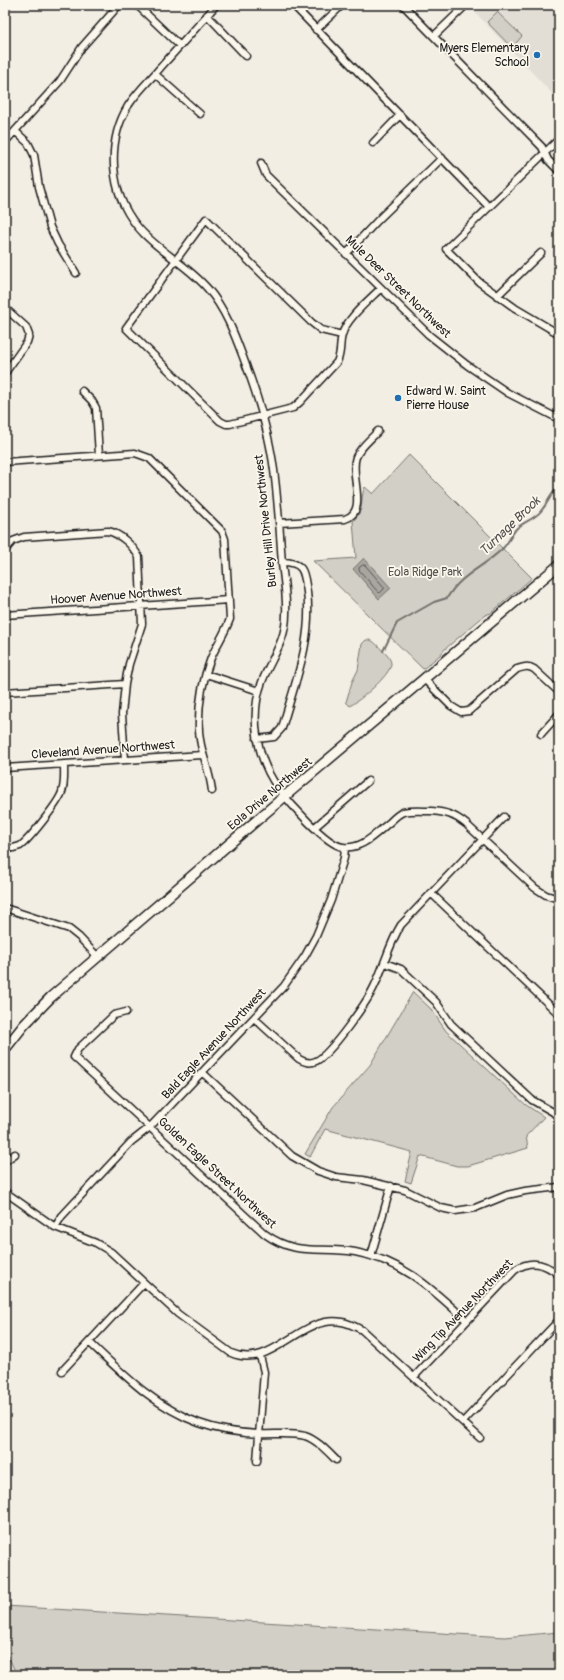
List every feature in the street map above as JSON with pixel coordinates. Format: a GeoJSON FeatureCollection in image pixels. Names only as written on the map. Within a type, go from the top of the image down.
{"type":"FeatureCollection","features":[{"type":"Feature","properties":{"kind":"main road","name":"Eola Drive Northwest"},"geometry":{"type":"LineString","coordinates":[[5,1049],[43,1004],[285,796],[559,565]]}},
{"type":"Feature","properties":{"kind":"street"},"geometry":{"type":"LineString","coordinates":[[5,142],[60,81],[79,51],[119,5]]}},
{"type":"Feature","properties":{"kind":"street"},"geometry":{"type":"LineString","coordinates":[[137,5],[180,46]]}},
{"type":"Feature","properties":{"kind":"street","name":"Burley Hill Drive Northwest"},"geometry":{"type":"LineString","coordinates":[[216,5],[134,98],[124,115],[115,144],[114,170],[121,199],[131,218],[143,234],[187,268],[206,286],[220,305],[228,319],[252,381],[263,416],[272,456],[286,614],[280,648],[262,681],[259,691],[256,715],[257,739],[264,764],[278,788],[330,842],[345,848]]}},
{"type":"Feature","properties":{"kind":"street"},"geometry":{"type":"LineString","coordinates":[[293,5],[489,207]]}},
{"type":"Feature","properties":{"kind":"street"},"geometry":{"type":"LineString","coordinates":[[316,30],[342,5]]}},
{"type":"Feature","properties":{"kind":"street"},"geometry":{"type":"LineString","coordinates":[[403,5],[542,147],[548,160],[559,172]]}},
{"type":"Feature","properties":{"kind":"street"},"geometry":{"type":"LineString","coordinates":[[434,36],[466,5]]}},
{"type":"Feature","properties":{"kind":"street"},"geometry":{"type":"LineString","coordinates":[[207,15],[246,56]]}},
{"type":"Feature","properties":{"kind":"street"},"geometry":{"type":"LineString","coordinates":[[155,74],[200,114]]}},
{"type":"Feature","properties":{"kind":"street"},"geometry":{"type":"LineString","coordinates":[[373,142],[400,115]]}},
{"type":"Feature","properties":{"kind":"street"},"geometry":{"type":"LineString","coordinates":[[15,131],[28,143],[34,155],[39,188],[50,227],[58,244],[76,273]]}},
{"type":"Feature","properties":{"kind":"street"},"geometry":{"type":"LineString","coordinates":[[559,139],[446,250],[476,279],[497,296],[559,334]]}},
{"type":"Feature","properties":{"kind":"street"},"geometry":{"type":"LineString","coordinates":[[346,254],[380,218],[442,158]]}},
{"type":"Feature","properties":{"kind":"street","name":"Mule Deer Street Northwest"},"geometry":{"type":"LineString","coordinates":[[261,163],[266,175],[429,335],[466,365],[508,393],[559,419]]}},
{"type":"Feature","properties":{"kind":"street"},"geometry":{"type":"LineString","coordinates":[[342,335],[330,334],[321,330],[311,322],[206,219],[175,259],[126,328],[220,421],[230,424],[293,408],[300,402],[337,362],[341,354],[342,335],[346,326],[381,288]]}},
{"type":"Feature","properties":{"kind":"street"},"geometry":{"type":"LineString","coordinates":[[497,296],[541,253]]}},
{"type":"Feature","properties":{"kind":"street"},"geometry":{"type":"LineString","coordinates":[[5,308],[26,327],[29,335],[27,342],[5,373]]}},
{"type":"Feature","properties":{"kind":"street"},"geometry":{"type":"LineString","coordinates":[[82,391],[92,401],[96,408],[99,455]]}},
{"type":"Feature","properties":{"kind":"street"},"geometry":{"type":"LineString","coordinates":[[279,523],[345,519],[352,515],[357,506],[354,464],[356,457],[378,431]]}},
{"type":"Feature","properties":{"kind":"street"},"geometry":{"type":"LineString","coordinates":[[5,462],[135,453],[149,458],[218,525],[222,531],[225,539],[230,619],[226,630],[211,658],[202,691],[199,711],[199,731],[202,755],[211,779],[212,791]]}},
{"type":"Feature","properties":{"kind":"street"},"geometry":{"type":"LineString","coordinates":[[5,550],[13,541],[24,537],[113,532],[119,535],[135,550],[139,557],[142,624],[129,664],[125,684],[122,714],[125,760]]}},
{"type":"Feature","properties":{"kind":"street"},"geometry":{"type":"LineString","coordinates":[[257,739],[274,736],[282,728],[304,653],[308,632],[309,611],[304,571],[299,565],[282,562]]}},
{"type":"Feature","properties":{"kind":"street","name":"Hoover Avenue Northwest"},"geometry":{"type":"LineString","coordinates":[[5,615],[229,600]]}},
{"type":"Feature","properties":{"kind":"street"},"geometry":{"type":"LineString","coordinates":[[424,679],[451,706],[461,712],[469,711],[517,669],[524,667],[530,666],[559,692]]}},
{"type":"Feature","properties":{"kind":"street"},"geometry":{"type":"LineString","coordinates":[[206,674],[259,691]]}},
{"type":"Feature","properties":{"kind":"street"},"geometry":{"type":"LineString","coordinates":[[5,692],[125,684]]}},
{"type":"Feature","properties":{"kind":"street"},"geometry":{"type":"LineString","coordinates":[[541,734],[559,714]]}},
{"type":"Feature","properties":{"kind":"street","name":"Cleveland Avenue Northwest"},"geometry":{"type":"LineString","coordinates":[[5,768],[202,755]]}},
{"type":"Feature","properties":{"kind":"street"},"geometry":{"type":"LineString","coordinates":[[5,850],[20,846],[28,839],[62,794],[64,784],[64,764]]}},
{"type":"Feature","properties":{"kind":"street"},"geometry":{"type":"LineString","coordinates":[[315,828],[368,781]]}},
{"type":"Feature","properties":{"kind":"street"},"geometry":{"type":"LineString","coordinates":[[345,848],[358,847],[398,814],[410,811],[449,813],[460,819],[535,888],[546,895],[559,899]]}},
{"type":"Feature","properties":{"kind":"street"},"geometry":{"type":"LineString","coordinates":[[254,1018],[299,1059],[310,1063],[319,1060],[351,1023],[374,987],[400,925],[504,817]]}},
{"type":"Feature","properties":{"kind":"street","name":"Bald Eagle Avenue Northwest"},"geometry":{"type":"LineString","coordinates":[[55,1227],[62,1216],[120,1154],[150,1127],[203,1073],[294,972],[316,936],[331,900],[344,858],[345,848]]}},
{"type":"Feature","properties":{"kind":"street"},"geometry":{"type":"LineString","coordinates":[[431,893],[559,1014]]}},
{"type":"Feature","properties":{"kind":"street"},"geometry":{"type":"LineString","coordinates":[[5,908],[69,929],[98,957]]}},
{"type":"Feature","properties":{"kind":"street"},"geometry":{"type":"LineString","coordinates":[[385,963],[400,969],[436,1002],[451,1024],[532,1100],[553,1112],[559,1118]]}},
{"type":"Feature","properties":{"kind":"street","name":"Golden Eagle Street Northwest"},"geometry":{"type":"LineString","coordinates":[[126,1012],[114,1015],[78,1049],[74,1057],[272,1239],[283,1245],[300,1249],[337,1251],[371,1256],[394,1264],[426,1284],[467,1321]]}},
{"type":"Feature","properties":{"kind":"street"},"geometry":{"type":"LineString","coordinates":[[203,1073],[292,1156],[318,1171],[336,1177],[363,1180],[391,1186],[405,1190],[441,1208],[455,1211],[475,1208],[506,1195],[559,1187]]}},
{"type":"Feature","properties":{"kind":"street"},"geometry":{"type":"LineString","coordinates":[[5,1161],[15,1154]]}},
{"type":"Feature","properties":{"kind":"street"},"geometry":{"type":"LineString","coordinates":[[371,1256],[391,1186]]}},
{"type":"Feature","properties":{"kind":"street"},"geometry":{"type":"LineString","coordinates":[[5,1192],[55,1227],[96,1242],[111,1252],[178,1314],[231,1353],[240,1357],[249,1358],[260,1356],[308,1328],[322,1322],[343,1322],[362,1330],[480,1438]]}},
{"type":"Feature","properties":{"kind":"street","name":"Wing Tip Avenue Northwest"},"geometry":{"type":"LineString","coordinates":[[414,1377],[515,1270],[523,1265],[543,1264],[552,1268],[559,1275]]}},
{"type":"Feature","properties":{"kind":"street"},"geometry":{"type":"LineString","coordinates":[[62,1371],[144,1283]]}},
{"type":"Feature","properties":{"kind":"street"},"geometry":{"type":"LineString","coordinates":[[463,1422],[559,1320]]}},
{"type":"Feature","properties":{"kind":"street"},"geometry":{"type":"LineString","coordinates":[[89,1342],[141,1390],[171,1410],[200,1423],[222,1429],[259,1434],[306,1436],[323,1447],[336,1460]]}},
{"type":"Feature","properties":{"kind":"street"},"geometry":{"type":"LineString","coordinates":[[257,1461],[264,1372],[260,1356]]}},
{"type":"Feature","properties":{"kind":"shaded area","name":"Myers Elementary School"},"geometry":{"type":"Polygon","coordinates":[[[477,5],[559,5],[559,101],[472,9],[477,5]]]}},
{"type":"Feature","properties":{"kind":"green space"},"geometry":{"type":"Polygon","coordinates":[[[497,12],[522,36],[512,48],[487,22],[497,12]]]}},
{"type":"Feature","properties":{"kind":"green space","name":"Eola Ridge Park"},"geometry":{"type":"Polygon","coordinates":[[[409,455],[532,578],[491,613],[485,615],[423,669],[313,561],[356,558],[353,521],[360,512],[365,487],[373,494],[409,455]]]}},
{"type":"Feature","properties":{"kind":"green space"},"geometry":{"type":"Polygon","coordinates":[[[366,640],[373,641],[388,656],[391,664],[386,675],[367,693],[350,706],[346,702],[352,682],[358,670],[362,644],[366,640]]]}},
{"type":"Feature","properties":{"kind":"green space"},"geometry":{"type":"Polygon","coordinates":[[[413,992],[431,1009],[446,1031],[526,1105],[544,1117],[526,1136],[528,1148],[468,1166],[457,1166],[420,1156],[411,1183],[405,1181],[412,1152],[325,1129],[310,1157],[305,1154],[333,1107],[370,1065],[413,992]]]}},
{"type":"Feature","properties":{"kind":"green space"},"geometry":{"type":"Polygon","coordinates":[[[5,1606],[505,1637],[559,1632],[559,1675],[14,1675],[15,1671],[5,1650],[5,1606]]]}},
{"type":"Feature","properties":{"kind":"water"},"geometry":{"type":"Polygon","coordinates":[[[364,558],[391,588],[379,599],[353,569],[364,558]]]}},
{"type":"Feature","properties":{"kind":"waterway","name":"Turnage Brook"},"geometry":{"type":"LineString","coordinates":[[383,651],[397,623],[434,602],[447,598],[459,582],[495,556],[508,542],[516,529],[538,514],[559,486]]}},
{"type":"Feature","properties":{"kind":"place","name":"Myers Elementary School"},"geometry":{"type":"Point","coordinates":[537,55]}},
{"type":"Feature","properties":{"kind":"place","name":"Edward W. Saint Pierre House"},"geometry":{"type":"Point","coordinates":[398,398]}}]}
